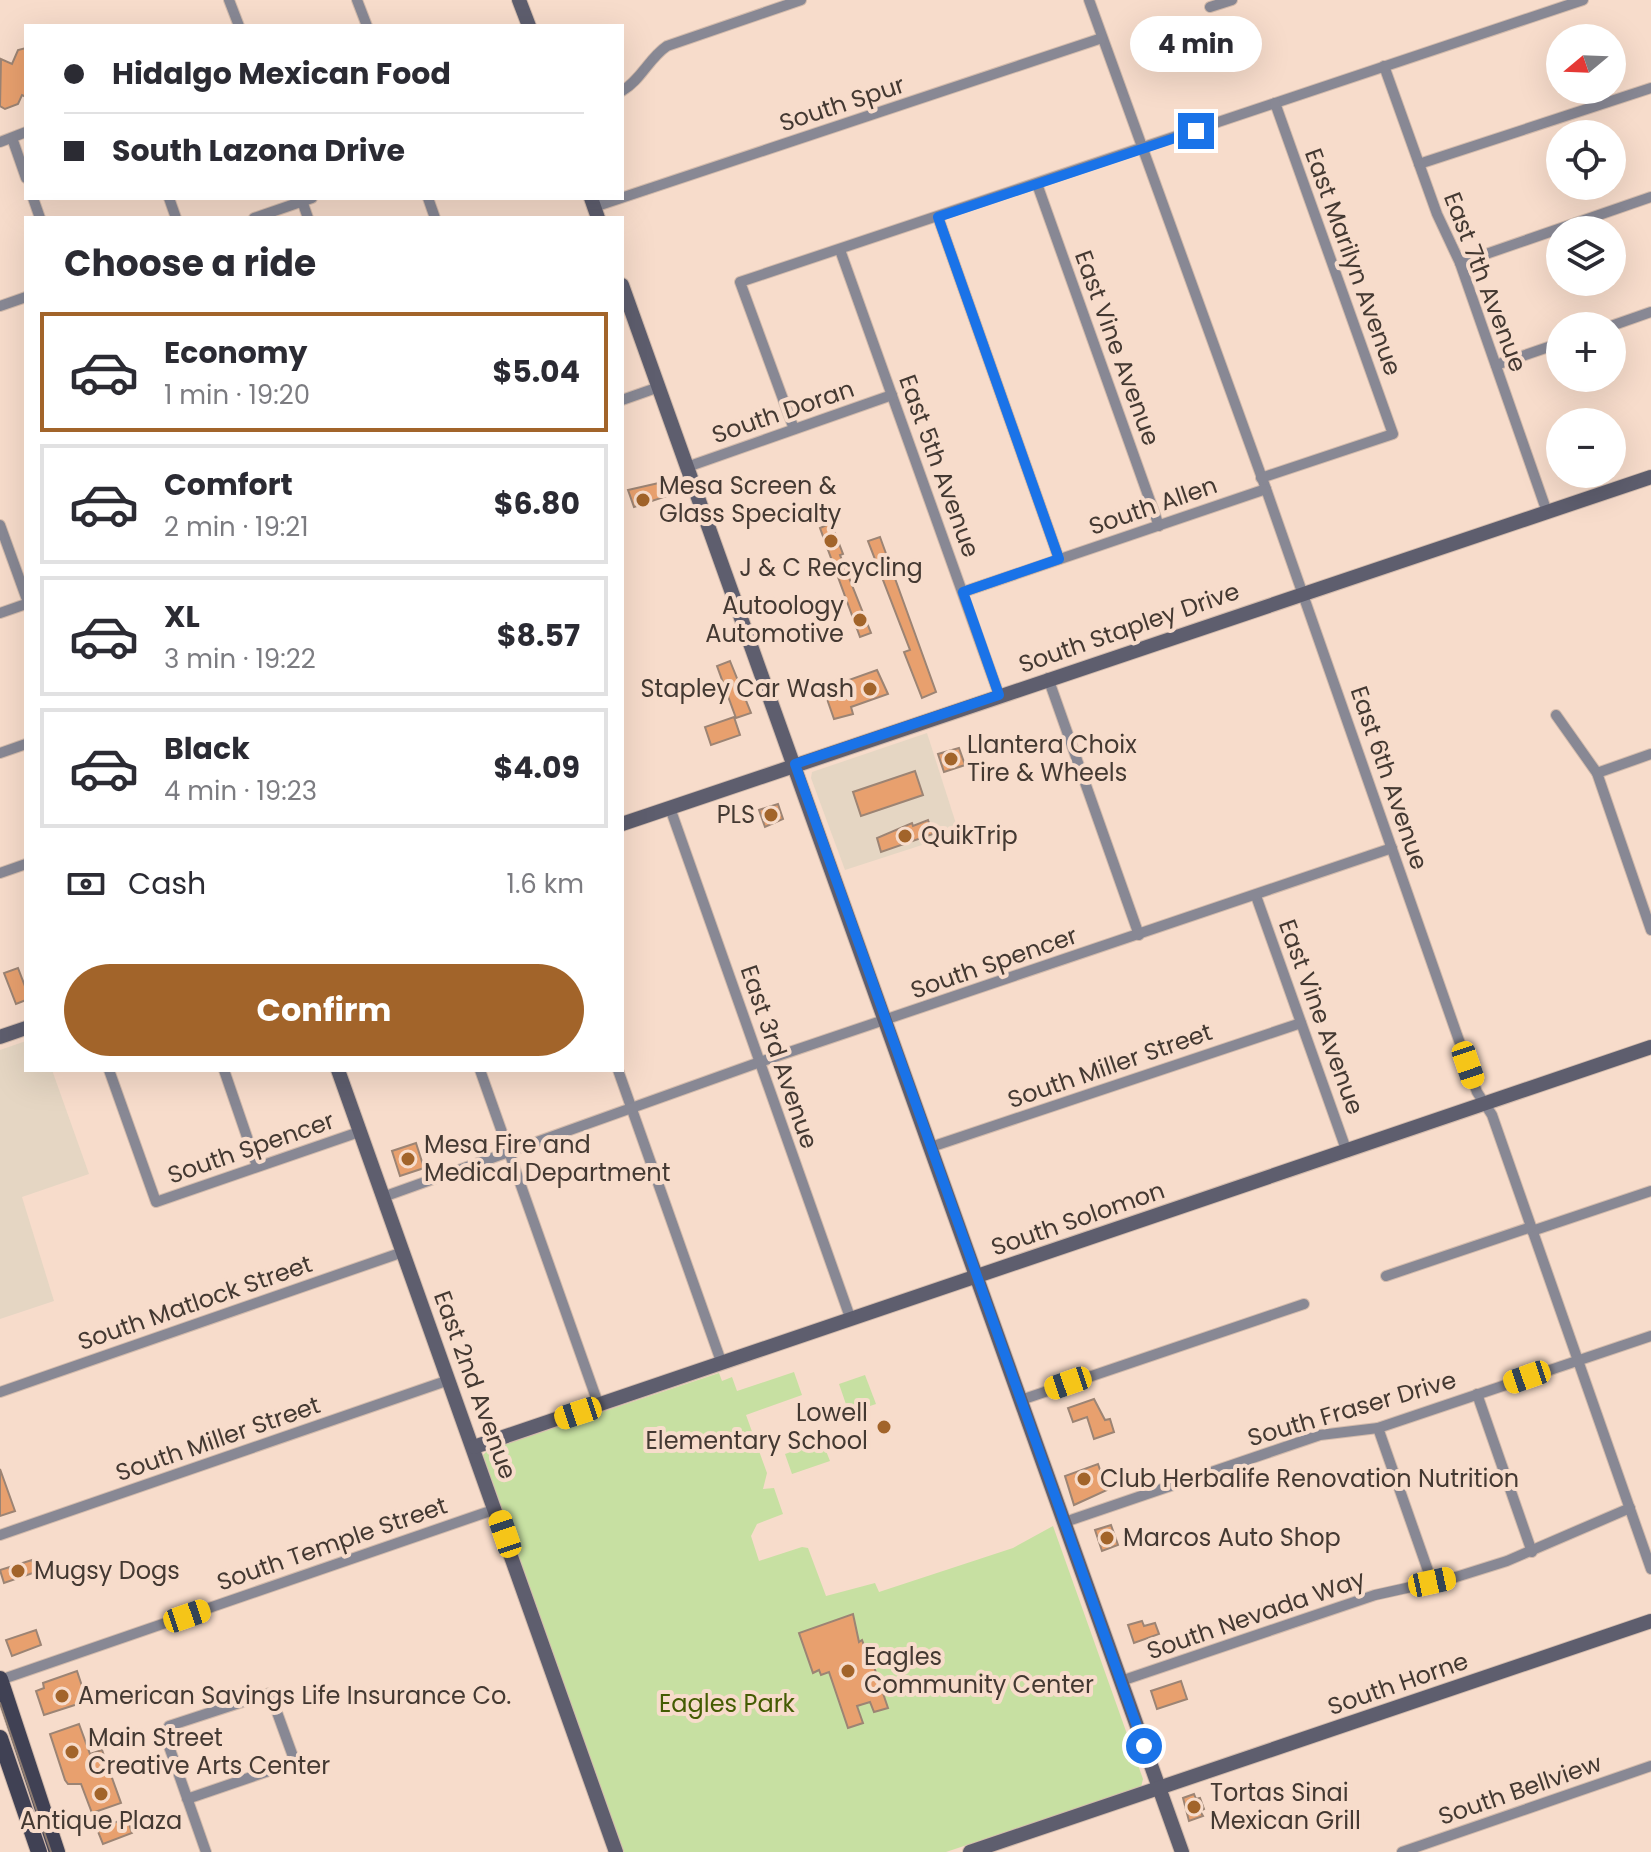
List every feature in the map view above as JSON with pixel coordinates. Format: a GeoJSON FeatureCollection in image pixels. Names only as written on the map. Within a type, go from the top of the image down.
{"type":"FeatureCollection","features":[{"type":"Feature","properties":{"kind":"main road"},"geometry":{"type":"LineString","coordinates":[[519,0],[528,24]]}},
{"type":"Feature","properties":{"kind":"main road"},"geometry":{"type":"LineString","coordinates":[[624,291],[1182,1852]]}},
{"type":"Feature","properties":{"kind":"main road","name":"South Stapley Drive"},"geometry":{"type":"LineString","coordinates":[[624,823],[1651,477]]}},
{"type":"Feature","properties":{"kind":"main road"},"geometry":{"type":"LineString","coordinates":[[0,1037],[24,1029]]}},
{"type":"Feature","properties":{"kind":"main road","name":"South Solomon"},"geometry":{"type":"LineString","coordinates":[[474,1447],[1651,1047]]}},
{"type":"Feature","properties":{"kind":"main road","name":"East 2nd Avenue"},"geometry":{"type":"LineString","coordinates":[[339,1072],[616,1852]]}},
{"type":"Feature","properties":{"kind":"main road","name":"South Horne"},"geometry":{"type":"LineString","coordinates":[[970,1852],[1651,1621]]}},
{"type":"Feature","properties":{"kind":"main road"},"geometry":{"type":"LineString","coordinates":[[0,1680],[57,1852]]}},
{"type":"Feature","properties":{"kind":"main road"},"geometry":{"type":"LineString","coordinates":[[0,1738],[39,1852]]}},
{"type":"Feature","properties":{"kind":"street"},"geometry":{"type":"LineString","coordinates":[[229,0],[238,24]]}},
{"type":"Feature","properties":{"kind":"street"},"geometry":{"type":"LineString","coordinates":[[357,0],[366,24]]}},
{"type":"Feature","properties":{"kind":"street"},"geometry":{"type":"LineString","coordinates":[[624,90],[654,55],[667,46],[801,0]]}},
{"type":"Feature","properties":{"kind":"street","name":"East 6th Avenue"},"geometry":{"type":"LineString","coordinates":[[1089,0],[1264,484],[1477,1092],[1492,1115],[1651,1569]]}},
{"type":"Feature","properties":{"kind":"street"},"geometry":{"type":"LineString","coordinates":[[1210,7],[1232,0]]}},
{"type":"Feature","properties":{"kind":"street"},"geometry":{"type":"LineString","coordinates":[[794,429],[740,282],[1583,0]]}},
{"type":"Feature","properties":{"kind":"street","name":"South Spur"},"geometry":{"type":"LineString","coordinates":[[624,198],[1102,38]]}},
{"type":"Feature","properties":{"kind":"street","name":"East 7th Avenue"},"geometry":{"type":"LineString","coordinates":[[1384,66],[1437,214],[1460,263],[1547,512]]}},
{"type":"Feature","properties":{"kind":"street"},"geometry":{"type":"LineString","coordinates":[[1419,164],[1651,88]]}},
{"type":"Feature","properties":{"kind":"street","name":"East Marilyn Avenue"},"geometry":{"type":"LineString","coordinates":[[1275,103],[1393,434]]}},
{"type":"Feature","properties":{"kind":"street"},"geometry":{"type":"LineString","coordinates":[[0,142],[24,133]]}},
{"type":"Feature","properties":{"kind":"street"},"geometry":{"type":"LineString","coordinates":[[12,138],[24,172]]}},
{"type":"Feature","properties":{"kind":"street","name":"East Vine Avenue"},"geometry":{"type":"LineString","coordinates":[[1037,184],[1159,526]]}},
{"type":"Feature","properties":{"kind":"street"},"geometry":{"type":"LineString","coordinates":[[1460,263],[1651,197]]}},
{"type":"Feature","properties":{"kind":"street"},"geometry":{"type":"LineString","coordinates":[[259,216],[302,200]]}},
{"type":"Feature","properties":{"kind":"street","name":"South Spur"},"geometry":{"type":"LineString","coordinates":[[594,208],[618,200]]}},
{"type":"Feature","properties":{"kind":"street"},"geometry":{"type":"LineString","coordinates":[[938,217],[1059,559]]}},
{"type":"Feature","properties":{"kind":"street","name":"East 5th Avenue"},"geometry":{"type":"LineString","coordinates":[[840,250],[999,695]]}},
{"type":"Feature","properties":{"kind":"street"},"geometry":{"type":"LineString","coordinates":[[0,306],[24,298]]}},
{"type":"Feature","properties":{"kind":"street"},"geometry":{"type":"LineString","coordinates":[[1626,321],[1651,312]]}},
{"type":"Feature","properties":{"kind":"street"},"geometry":{"type":"LineString","coordinates":[[1496,365],[1546,348]]}},
{"type":"Feature","properties":{"kind":"street"},"geometry":{"type":"LineString","coordinates":[[624,399],[659,387]]}},
{"type":"Feature","properties":{"kind":"street","name":"South Doran"},"geometry":{"type":"LineString","coordinates":[[687,467],[892,395]]}},
{"type":"Feature","properties":{"kind":"street","name":"South Allen"},"geometry":{"type":"LineString","coordinates":[[963,592],[1159,526],[1393,434]]}},
{"type":"Feature","properties":{"kind":"street"},"geometry":{"type":"LineString","coordinates":[[0,525],[24,591]]}},
{"type":"Feature","properties":{"kind":"street"},"geometry":{"type":"LineString","coordinates":[[0,613],[24,605]]}},
{"type":"Feature","properties":{"kind":"street"},"geometry":{"type":"LineString","coordinates":[[1048,678],[1139,935]]}},
{"type":"Feature","properties":{"kind":"street"},"geometry":{"type":"LineString","coordinates":[[1556,715],[1597,773],[1651,930]]}},
{"type":"Feature","properties":{"kind":"street"},"geometry":{"type":"LineString","coordinates":[[0,753],[24,745]]}},
{"type":"Feature","properties":{"kind":"street"},"geometry":{"type":"LineString","coordinates":[[1597,773],[1651,754]]}},
{"type":"Feature","properties":{"kind":"street","name":"East 3rd Avenue"},"geometry":{"type":"LineString","coordinates":[[670,808],[851,1320]]}},
{"type":"Feature","properties":{"kind":"street","name":"South Spencer"},"geometry":{"type":"LineString","coordinates":[[383,1197],[760,1062],[1392,848]]}},
{"type":"Feature","properties":{"kind":"street"},"geometry":{"type":"LineString","coordinates":[[0,873],[24,865]]}},
{"type":"Feature","properties":{"kind":"street","name":"East Vine Avenue"},"geometry":{"type":"LineString","coordinates":[[1256,896],[1347,1152]]}},
{"type":"Feature","properties":{"kind":"street","name":"South Miller Street"},"geometry":{"type":"LineString","coordinates":[[931,1147],[1301,1023]]}},
{"type":"Feature","properties":{"kind":"street","name":"South Spencer"},"geometry":{"type":"LineString","coordinates":[[110,1072],[156,1202],[359,1132]]}},
{"type":"Feature","properties":{"kind":"street"},"geometry":{"type":"LineString","coordinates":[[225,1072],[257,1166]]}},
{"type":"Feature","properties":{"kind":"street"},"geometry":{"type":"LineString","coordinates":[[481,1072],[599,1406]]}},
{"type":"Feature","properties":{"kind":"street"},"geometry":{"type":"LineString","coordinates":[[619,1072],[722,1364]]}},
{"type":"Feature","properties":{"kind":"street"},"geometry":{"type":"LineString","coordinates":[[1386,1276],[1651,1191]]}},
{"type":"Feature","properties":{"kind":"street","name":"South Matlock Street"},"geometry":{"type":"LineString","coordinates":[[0,1392],[403,1252]]}},
{"type":"Feature","properties":{"kind":"street"},"geometry":{"type":"LineString","coordinates":[[1021,1400],[1304,1304]]}},
{"type":"Feature","properties":{"kind":"street","name":"South Fraser Drive"},"geometry":{"type":"LineString","coordinates":[[1065,1522],[1320,1435],[1378,1428],[1651,1336]]}},
{"type":"Feature","properties":{"kind":"street","name":"South Miller Street"},"geometry":{"type":"LineString","coordinates":[[0,1535],[449,1380]]}},
{"type":"Feature","properties":{"kind":"street"},"geometry":{"type":"LineString","coordinates":[[1477,1394],[1532,1552]]}},
{"type":"Feature","properties":{"kind":"street"},"geometry":{"type":"LineString","coordinates":[[1378,1428],[1432,1582]]}},
{"type":"Feature","properties":{"kind":"street","name":"South Nevada Way"},"geometry":{"type":"LineString","coordinates":[[1121,1681],[1375,1595],[1432,1582],[1532,1552],[1630,1508]]}},
{"type":"Feature","properties":{"kind":"street","name":"South Temple Street"},"geometry":{"type":"LineString","coordinates":[[0,1680],[496,1509]]}},
{"type":"Feature","properties":{"kind":"street"},"geometry":{"type":"LineString","coordinates":[[187,1799],[295,1762],[270,1693],[169,1726],[165,1735],[187,1799],[206,1852]]}},
{"type":"Feature","properties":{"kind":"street","name":"South Bellview"},"geometry":{"type":"LineString","coordinates":[[1402,1852],[1651,1766]]}},
{"type":"Feature","properties":{"kind":"shaded area"},"geometry":{"type":"Polygon","coordinates":[[[927,733],[959,833],[845,870],[811,778],[812,772],[927,733]]]}},
{"type":"Feature","properties":{"kind":"shaded area"},"geometry":{"type":"Polygon","coordinates":[[[24,1042],[24,1072],[53,1072],[89,1174],[22,1197],[54,1301],[0,1319],[0,1050],[24,1042]]]}},
{"type":"Feature","properties":{"kind":"green space","name":"Eagles Park"},"geometry":{"type":"Polygon","coordinates":[[[794,1372],[802,1395],[746,1415],[767,1473],[763,1489],[774,1488],[783,1514],[757,1524],[751,1536],[759,1561],[802,1547],[808,1548],[826,1596],[875,1583],[879,1592],[1013,1548],[1053,1526],[1143,1779],[1141,1787],[946,1852],[623,1852],[483,1455],[488,1450],[719,1373],[722,1381],[732,1377],[737,1391],[794,1372]]]}},
{"type":"Feature","properties":{"kind":"green space"},"geometry":{"type":"Polygon","coordinates":[[[865,1375],[876,1404],[849,1413],[839,1384],[865,1375]]]}},
{"type":"Feature","properties":{"kind":"green space"},"geometry":{"type":"Polygon","coordinates":[[[822,1441],[830,1461],[792,1474],[785,1454],[822,1441]]]}},
{"type":"Feature","properties":{"kind":"building"},"geometry":{"type":"Polygon","coordinates":[[[24,48],[24,96],[18,104],[5,109],[0,106],[1,59],[12,64],[18,50],[24,48]]]}},
{"type":"Feature","properties":{"kind":"building","name":"Mesa Screen & Glass Specialty"},"geometry":{"type":"Polygon","coordinates":[[[669,483],[673,494],[634,507],[628,490],[669,483]]]}},
{"type":"Feature","properties":{"kind":"building"},"geometry":{"type":"Polygon","coordinates":[[[831,523],[843,554],[840,555],[871,633],[860,637],[820,528],[831,523]]]}},
{"type":"Feature","properties":{"kind":"building"},"geometry":{"type":"Polygon","coordinates":[[[880,537],[936,692],[922,698],[904,652],[910,650],[868,541],[880,537]]]}},
{"type":"Feature","properties":{"kind":"building"},"geometry":{"type":"Polygon","coordinates":[[[730,661],[751,713],[736,718],[717,666],[730,661]]]}},
{"type":"Feature","properties":{"kind":"building","name":"Stapley Car Wash"},"geometry":{"type":"Polygon","coordinates":[[[877,670],[888,694],[851,707],[853,714],[834,719],[827,699],[829,696],[849,689],[846,681],[877,670]]]}},
{"type":"Feature","properties":{"kind":"building"},"geometry":{"type":"Polygon","coordinates":[[[734,717],[740,735],[711,745],[705,727],[734,717]]]}},
{"type":"Feature","properties":{"kind":"building","name":"Llantera Choix Tire & Wheels"},"geometry":{"type":"Polygon","coordinates":[[[959,748],[965,765],[944,772],[938,754],[959,748]]]}},
{"type":"Feature","properties":{"kind":"building","name":"QuikTrip"},"geometry":{"type":"Polygon","coordinates":[[[915,771],[923,795],[861,816],[853,792],[915,771]]]}},
{"type":"Feature","properties":{"kind":"building","name":"PLS"},"geometry":{"type":"Polygon","coordinates":[[[778,804],[783,819],[765,827],[759,810],[778,804]]]}},
{"type":"Feature","properties":{"kind":"building","name":"QuikTrip"},"geometry":{"type":"Polygon","coordinates":[[[928,820],[933,834],[881,852],[877,838],[912,823],[913,826],[928,820]]]}},
{"type":"Feature","properties":{"kind":"building"},"geometry":{"type":"Polygon","coordinates":[[[18,968],[24,984],[24,1001],[16,1004],[4,973],[18,968]]]}},
{"type":"Feature","properties":{"kind":"building","name":"Mesa Fire and Medical Department"},"geometry":{"type":"Polygon","coordinates":[[[416,1143],[424,1168],[400,1176],[392,1151],[416,1143]]]}},
{"type":"Feature","properties":{"kind":"building"},"geometry":{"type":"Polygon","coordinates":[[[1094,1399],[1105,1420],[1110,1419],[1114,1432],[1094,1439],[1087,1417],[1073,1422],[1068,1408],[1094,1399]]]}},
{"type":"Feature","properties":{"kind":"building","name":"Club Herbalife Renovation Nutrition"},"geometry":{"type":"Polygon","coordinates":[[[1098,1464],[1107,1490],[1074,1505],[1065,1476],[1098,1464]]]}},
{"type":"Feature","properties":{"kind":"building"},"geometry":{"type":"Polygon","coordinates":[[[0,1469],[15,1511],[0,1516],[0,1469]]]}},
{"type":"Feature","properties":{"kind":"building","name":"Marcos Auto Shop"},"geometry":{"type":"Polygon","coordinates":[[[1111,1525],[1118,1545],[1102,1551],[1095,1530],[1111,1525]]]}},
{"type":"Feature","properties":{"kind":"building","name":"Mugsy Dogs"},"geometry":{"type":"Polygon","coordinates":[[[32,1560],[36,1572],[4,1583],[0,1570],[32,1560]]]}},
{"type":"Feature","properties":{"kind":"building","name":"Eagles Community Center"},"geometry":{"type":"Polygon","coordinates":[[[853,1614],[859,1642],[862,1640],[870,1655],[888,1708],[874,1712],[870,1702],[857,1706],[863,1723],[848,1728],[829,1672],[821,1675],[819,1670],[813,1673],[799,1633],[853,1614]]]}},
{"type":"Feature","properties":{"kind":"building"},"geometry":{"type":"Polygon","coordinates":[[[1142,1621],[1144,1626],[1155,1623],[1159,1634],[1134,1643],[1128,1625],[1142,1621]]]}},
{"type":"Feature","properties":{"kind":"building"},"geometry":{"type":"Polygon","coordinates":[[[36,1630],[41,1645],[12,1656],[6,1640],[36,1630]]]}},
{"type":"Feature","properties":{"kind":"building","name":"American Savings Life Insurance Co."},"geometry":{"type":"Polygon","coordinates":[[[77,1671],[87,1701],[44,1715],[36,1691],[44,1688],[43,1683],[77,1671]]]}},
{"type":"Feature","properties":{"kind":"building"},"geometry":{"type":"Polygon","coordinates":[[[1181,1681],[1187,1699],[1157,1709],[1151,1691],[1181,1681]]]}},
{"type":"Feature","properties":{"kind":"building"},"geometry":{"type":"Polygon","coordinates":[[[79,1724],[90,1754],[102,1750],[121,1803],[92,1813],[81,1784],[68,1784],[65,1780],[50,1734],[79,1724]]]}},
{"type":"Feature","properties":{"kind":"building","name":"Tortas Sinai Mexican Grill"},"geometry":{"type":"Polygon","coordinates":[[[1194,1794],[1196,1799],[1200,1798],[1203,1816],[1189,1821],[1183,1798],[1194,1794]]]}},
{"type":"Feature","properties":{"kind":"building"},"geometry":{"type":"Polygon","coordinates":[[[127,1818],[132,1833],[103,1844],[97,1829],[127,1818]]]}},
{"type":"Feature","properties":{"kind":"tram line"},"geometry":{"type":"LineString","coordinates":[[0,1703],[51,1852]]}},
{"type":"Feature","properties":{"kind":"place","name":"Mesa Screen & Glass Specialty"},"geometry":{"type":"Point","coordinates":[643,500]}},
{"type":"Feature","properties":{"kind":"place","name":"J & C Recycling"},"geometry":{"type":"Point","coordinates":[831,541]}},
{"type":"Feature","properties":{"kind":"place","name":"Autoology Automotive"},"geometry":{"type":"Point","coordinates":[860,620]}},
{"type":"Feature","properties":{"kind":"place","name":"Stapley Car Wash"},"geometry":{"type":"Point","coordinates":[870,689]}},
{"type":"Feature","properties":{"kind":"place","name":"Llantera Choix Tire & Wheels"},"geometry":{"type":"Point","coordinates":[951,759]}},
{"type":"Feature","properties":{"kind":"place","name":"PLS"},"geometry":{"type":"Point","coordinates":[771,815]}},
{"type":"Feature","properties":{"kind":"place","name":"QuikTrip"},"geometry":{"type":"Point","coordinates":[905,836]}},
{"type":"Feature","properties":{"kind":"place","name":"Mesa Fire and Medical Department"},"geometry":{"type":"Point","coordinates":[408,1159]}},
{"type":"Feature","properties":{"kind":"place","name":"Lowell Elementary School"},"geometry":{"type":"Point","coordinates":[884,1427]}},
{"type":"Feature","properties":{"kind":"place","name":"Club Herbalife Renovation Nutrition"},"geometry":{"type":"Point","coordinates":[1084,1479]}},
{"type":"Feature","properties":{"kind":"place","name":"Marcos Auto Shop"},"geometry":{"type":"Point","coordinates":[1107,1538]}},
{"type":"Feature","properties":{"kind":"place","name":"Mugsy Dogs"},"geometry":{"type":"Point","coordinates":[18,1571]}},
{"type":"Feature","properties":{"kind":"place","name":"Eagles Community Center"},"geometry":{"type":"Point","coordinates":[848,1671]}},
{"type":"Feature","properties":{"kind":"place","name":"American Savings Life Insurance Co."},"geometry":{"type":"Point","coordinates":[62,1696]}},
{"type":"Feature","properties":{"kind":"place","name":"Main Street Creative Arts Center"},"geometry":{"type":"Point","coordinates":[72,1752]}},
{"type":"Feature","properties":{"kind":"place","name":"Antique Plaza"},"geometry":{"type":"Point","coordinates":[101,1794]}},
{"type":"Feature","properties":{"kind":"place","name":"Tortas Sinai Mexican Grill"},"geometry":{"type":"Point","coordinates":[1194,1807]}},
{"type":"Feature","properties":{"kind":"route"},"geometry":{"type":"LineString","coordinates":[[1144,1746],[795,764],[999,695],[963,592],[1059,559],[938,217],[1196,131]]}}]}
